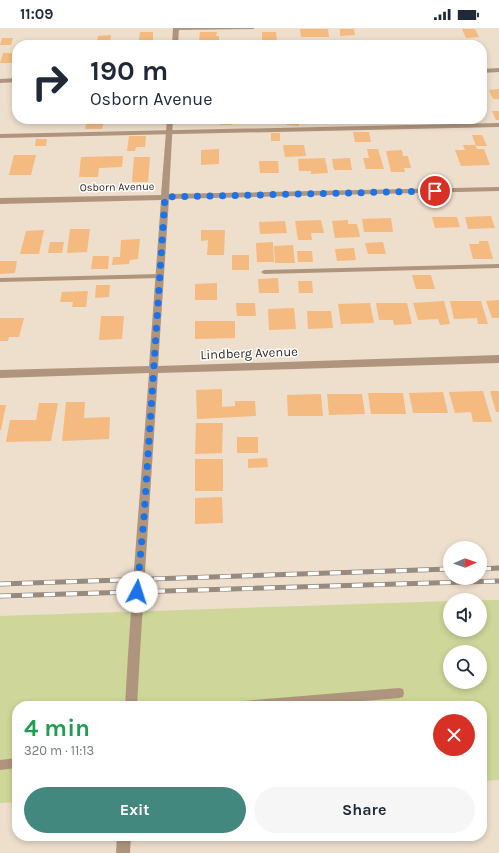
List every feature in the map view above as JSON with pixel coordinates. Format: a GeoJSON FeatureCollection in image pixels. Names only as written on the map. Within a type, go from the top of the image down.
{"type":"FeatureCollection","features":[{"type":"Feature","properties":{"kind":"street"},"geometry":{"type":"LineString","coordinates":[[175,40],[176,29]]}},
{"type":"Feature","properties":{"kind":"street"},"geometry":{"type":"LineString","coordinates":[[487,71],[499,70]]}},
{"type":"Feature","properties":{"kind":"street"},"geometry":{"type":"LineString","coordinates":[[0,81],[12,80]]}},
{"type":"Feature","properties":{"kind":"street"},"geometry":{"type":"LineString","coordinates":[[131,701],[137,592],[144,524],[155,369],[170,124]]}},
{"type":"Feature","properties":{"kind":"street","name":"Osborn Avenue"},"geometry":{"type":"LineString","coordinates":[[0,201],[499,189]]}},
{"type":"Feature","properties":{"kind":"street","name":"Lindberg Avenue"},"geometry":{"type":"LineString","coordinates":[[0,374],[499,359]]}},
{"type":"Feature","properties":{"kind":"street"},"geometry":{"type":"LineString","coordinates":[[122,853],[123,841]]}},
{"type":"Feature","properties":{"kind":"lane"},"geometry":{"type":"LineString","coordinates":[[176,29],[253,28]]}},
{"type":"Feature","properties":{"kind":"lane"},"geometry":{"type":"LineString","coordinates":[[0,136],[499,125]]}},
{"type":"Feature","properties":{"kind":"lane"},"geometry":{"type":"LineString","coordinates":[[264,272],[499,266]]}},
{"type":"Feature","properties":{"kind":"lane"},"geometry":{"type":"LineString","coordinates":[[0,280],[160,276]]}},
{"type":"Feature","properties":{"kind":"lane"},"geometry":{"type":"LineString","coordinates":[[303,701],[399,693]]}},
{"type":"Feature","properties":{"kind":"lane"},"geometry":{"type":"LineString","coordinates":[[0,765],[12,764]]}},
{"type":"Feature","properties":{"kind":"green space"},"geometry":{"type":"Polygon","coordinates":[[[487,600],[499,600],[499,780],[487,781],[487,701],[12,701],[12,802],[0,803],[0,616],[443,601],[443,637],[487,637],[487,600]]]}},
{"type":"Feature","properties":{"kind":"building"},"geometry":{"type":"Polygon","coordinates":[[[300,29],[328,29],[329,37],[301,37],[300,29]]]}},
{"type":"Feature","properties":{"kind":"building"},"geometry":{"type":"Polygon","coordinates":[[[340,29],[354,29],[355,35],[340,36],[340,29]]]}},
{"type":"Feature","properties":{"kind":"building"},"geometry":{"type":"Polygon","coordinates":[[[462,29],[475,29],[479,37],[466,38],[462,29]]]}},
{"type":"Feature","properties":{"kind":"building"},"geometry":{"type":"Polygon","coordinates":[[[140,32],[153,32],[153,40],[139,40],[140,32]]]}},
{"type":"Feature","properties":{"kind":"building"},"geometry":{"type":"Polygon","coordinates":[[[200,32],[217,32],[216,36],[219,36],[219,40],[199,40],[200,32]]]}},
{"type":"Feature","properties":{"kind":"building"},"geometry":{"type":"Polygon","coordinates":[[[262,32],[276,32],[277,40],[262,40],[262,32]]]}},
{"type":"Feature","properties":{"kind":"building"},"geometry":{"type":"Polygon","coordinates":[[[111,35],[110,40],[97,40],[98,36],[111,35]]]}},
{"type":"Feature","properties":{"kind":"building"},"geometry":{"type":"Polygon","coordinates":[[[2,38],[13,38],[11,45],[0,45],[2,38]]]}},
{"type":"Feature","properties":{"kind":"building"},"geometry":{"type":"Polygon","coordinates":[[[3,53],[12,53],[12,63],[0,63],[3,53]]]}},
{"type":"Feature","properties":{"kind":"building"},"geometry":{"type":"Polygon","coordinates":[[[499,89],[499,99],[493,99],[489,90],[499,89]]]}},
{"type":"Feature","properties":{"kind":"building"},"geometry":{"type":"Polygon","coordinates":[[[492,111],[499,111],[499,120],[496,120],[492,111]]]}},
{"type":"Feature","properties":{"kind":"building"},"geometry":{"type":"Polygon","coordinates":[[[86,124],[103,124],[102,129],[85,129],[86,124]]]}},
{"type":"Feature","properties":{"kind":"building"},"geometry":{"type":"Polygon","coordinates":[[[220,124],[232,124],[232,125],[220,124]]]}},
{"type":"Feature","properties":{"kind":"building"},"geometry":{"type":"Polygon","coordinates":[[[299,124],[299,126],[286,125],[299,124]]]}},
{"type":"Feature","properties":{"kind":"building"},"geometry":{"type":"Polygon","coordinates":[[[353,132],[369,132],[371,142],[355,142],[353,132]]]}},
{"type":"Feature","properties":{"kind":"building"},"geometry":{"type":"Polygon","coordinates":[[[271,133],[280,133],[280,141],[271,141],[271,133]]]}},
{"type":"Feature","properties":{"kind":"building"},"geometry":{"type":"Polygon","coordinates":[[[472,135],[482,135],[487,146],[476,146],[472,135]]]}},
{"type":"Feature","properties":{"kind":"building"},"geometry":{"type":"Polygon","coordinates":[[[129,136],[146,136],[145,147],[136,147],[135,151],[127,151],[129,136]]]}},
{"type":"Feature","properties":{"kind":"building"},"geometry":{"type":"Polygon","coordinates":[[[36,139],[47,139],[46,146],[35,146],[36,139]]]}},
{"type":"Feature","properties":{"kind":"building"},"geometry":{"type":"Polygon","coordinates":[[[283,145],[304,145],[306,156],[285,157],[283,145]]]}},
{"type":"Feature","properties":{"kind":"building"},"geometry":{"type":"Polygon","coordinates":[[[463,145],[475,145],[477,149],[484,149],[490,165],[461,166],[455,150],[465,150],[463,145]]]}},
{"type":"Feature","properties":{"kind":"building"},"geometry":{"type":"Polygon","coordinates":[[[219,149],[219,164],[201,165],[201,150],[219,149]]]}},
{"type":"Feature","properties":{"kind":"building"},"geometry":{"type":"Polygon","coordinates":[[[367,149],[378,149],[384,169],[366,169],[363,158],[369,158],[367,149]]]}},
{"type":"Feature","properties":{"kind":"building"},"geometry":{"type":"Polygon","coordinates":[[[402,150],[403,156],[408,156],[411,168],[404,168],[405,172],[391,172],[386,151],[402,150]]]}},
{"type":"Feature","properties":{"kind":"building"},"geometry":{"type":"Polygon","coordinates":[[[14,155],[36,155],[31,175],[9,175],[14,155]]]}},
{"type":"Feature","properties":{"kind":"building"},"geometry":{"type":"Polygon","coordinates":[[[123,156],[122,167],[99,168],[98,177],[79,177],[81,157],[123,156]]]}},
{"type":"Feature","properties":{"kind":"building"},"geometry":{"type":"Polygon","coordinates":[[[134,157],[150,157],[148,182],[132,182],[134,157]]]}},
{"type":"Feature","properties":{"kind":"building"},"geometry":{"type":"Polygon","coordinates":[[[325,158],[328,173],[311,174],[311,171],[299,171],[298,159],[325,158]]]}},
{"type":"Feature","properties":{"kind":"building"},"geometry":{"type":"Polygon","coordinates":[[[350,158],[352,170],[334,170],[332,159],[350,158]]]}},
{"type":"Feature","properties":{"kind":"building"},"geometry":{"type":"Polygon","coordinates":[[[259,161],[278,161],[279,173],[260,173],[259,161]]]}},
{"type":"Feature","properties":{"kind":"building"},"geometry":{"type":"Polygon","coordinates":[[[491,216],[495,228],[468,229],[465,217],[491,216]]]}},
{"type":"Feature","properties":{"kind":"building"},"geometry":{"type":"Polygon","coordinates":[[[432,217],[457,217],[460,227],[435,228],[432,217]]]}},
{"type":"Feature","properties":{"kind":"building"},"geometry":{"type":"Polygon","coordinates":[[[391,218],[393,232],[364,232],[362,219],[391,218]]]}},
{"type":"Feature","properties":{"kind":"building"},"geometry":{"type":"Polygon","coordinates":[[[321,220],[324,233],[311,233],[312,240],[298,240],[295,221],[321,220]]]}},
{"type":"Feature","properties":{"kind":"building"},"geometry":{"type":"Polygon","coordinates":[[[348,220],[348,224],[357,224],[360,237],[335,238],[332,221],[348,220]]]}},
{"type":"Feature","properties":{"kind":"building"},"geometry":{"type":"Polygon","coordinates":[[[285,221],[287,233],[260,234],[259,222],[285,221]]]}},
{"type":"Feature","properties":{"kind":"building"},"geometry":{"type":"Polygon","coordinates":[[[70,229],[90,229],[87,252],[67,253],[70,229]]]}},
{"type":"Feature","properties":{"kind":"building"},"geometry":{"type":"Polygon","coordinates":[[[44,230],[39,254],[20,254],[26,231],[44,230]]]}},
{"type":"Feature","properties":{"kind":"building"},"geometry":{"type":"Polygon","coordinates":[[[201,230],[225,230],[224,255],[207,255],[208,240],[201,241],[201,230]]]}},
{"type":"Feature","properties":{"kind":"building"},"geometry":{"type":"Polygon","coordinates":[[[140,239],[138,259],[130,260],[129,264],[112,265],[113,257],[120,257],[121,240],[140,239]]]}},
{"type":"Feature","properties":{"kind":"building"},"geometry":{"type":"Polygon","coordinates":[[[479,241],[488,241],[493,259],[473,259],[469,244],[479,244],[479,241]]]}},
{"type":"Feature","properties":{"kind":"building"},"geometry":{"type":"Polygon","coordinates":[[[50,242],[64,242],[62,253],[48,253],[50,242]]]}},
{"type":"Feature","properties":{"kind":"building"},"geometry":{"type":"Polygon","coordinates":[[[273,242],[274,262],[257,262],[256,243],[273,242]]]}},
{"type":"Feature","properties":{"kind":"building"},"geometry":{"type":"Polygon","coordinates":[[[383,242],[386,254],[368,254],[365,243],[383,242]]]}},
{"type":"Feature","properties":{"kind":"building"},"geometry":{"type":"Polygon","coordinates":[[[293,245],[295,263],[275,263],[274,246],[293,245]]]}},
{"type":"Feature","properties":{"kind":"building"},"geometry":{"type":"Polygon","coordinates":[[[354,248],[356,260],[337,261],[335,249],[354,248]]]}},
{"type":"Feature","properties":{"kind":"building"},"geometry":{"type":"Polygon","coordinates":[[[297,251],[312,251],[313,262],[298,262],[297,251]]]}},
{"type":"Feature","properties":{"kind":"building"},"geometry":{"type":"Polygon","coordinates":[[[232,255],[249,255],[249,270],[232,270],[232,255]]]}},
{"type":"Feature","properties":{"kind":"building"},"geometry":{"type":"Polygon","coordinates":[[[93,256],[109,256],[108,269],[91,269],[93,256]]]}},
{"type":"Feature","properties":{"kind":"building"},"geometry":{"type":"Polygon","coordinates":[[[0,261],[17,261],[15,273],[0,274],[0,261]]]}},
{"type":"Feature","properties":{"kind":"building"},"geometry":{"type":"Polygon","coordinates":[[[412,275],[431,275],[435,289],[416,289],[412,275]]]}},
{"type":"Feature","properties":{"kind":"building"},"geometry":{"type":"Polygon","coordinates":[[[278,278],[279,293],[259,293],[258,279],[278,278]]]}},
{"type":"Feature","properties":{"kind":"building"},"geometry":{"type":"Polygon","coordinates":[[[298,281],[312,281],[313,293],[299,293],[298,281]]]}},
{"type":"Feature","properties":{"kind":"building"},"geometry":{"type":"Polygon","coordinates":[[[217,283],[217,300],[195,300],[195,284],[217,283]]]}},
{"type":"Feature","properties":{"kind":"building"},"geometry":{"type":"Polygon","coordinates":[[[96,285],[110,285],[109,297],[95,298],[96,285]]]}},
{"type":"Feature","properties":{"kind":"building"},"geometry":{"type":"Polygon","coordinates":[[[88,291],[86,307],[72,307],[73,302],[60,302],[62,292],[88,291]]]}},
{"type":"Feature","properties":{"kind":"building"},"geometry":{"type":"Polygon","coordinates":[[[499,300],[499,318],[492,318],[486,301],[499,300]]]}},
{"type":"Feature","properties":{"kind":"building"},"geometry":{"type":"Polygon","coordinates":[[[444,301],[450,324],[440,325],[438,319],[418,320],[413,303],[444,301]]]}},
{"type":"Feature","properties":{"kind":"building"},"geometry":{"type":"Polygon","coordinates":[[[450,301],[481,301],[488,324],[478,324],[477,318],[454,319],[450,301]]]}},
{"type":"Feature","properties":{"kind":"building"},"geometry":{"type":"Polygon","coordinates":[[[236,303],[255,303],[256,316],[237,316],[236,303]]]}},
{"type":"Feature","properties":{"kind":"building"},"geometry":{"type":"Polygon","coordinates":[[[370,303],[374,323],[341,324],[338,304],[370,303]]]}},
{"type":"Feature","properties":{"kind":"building"},"geometry":{"type":"Polygon","coordinates":[[[376,303],[407,303],[412,324],[394,325],[393,320],[379,320],[376,303]]]}},
{"type":"Feature","properties":{"kind":"building"},"geometry":{"type":"Polygon","coordinates":[[[294,308],[296,329],[269,330],[268,309],[294,308]]]}},
{"type":"Feature","properties":{"kind":"building"},"geometry":{"type":"Polygon","coordinates":[[[307,311],[331,311],[333,328],[308,329],[307,311]]]}},
{"type":"Feature","properties":{"kind":"building"},"geometry":{"type":"Polygon","coordinates":[[[101,316],[124,316],[122,339],[99,340],[101,316]]]}},
{"type":"Feature","properties":{"kind":"building"},"geometry":{"type":"Polygon","coordinates":[[[0,318],[24,318],[19,337],[9,337],[8,341],[0,341],[0,318]]]}},
{"type":"Feature","properties":{"kind":"building"},"geometry":{"type":"Polygon","coordinates":[[[195,321],[235,321],[235,338],[195,339],[195,321]]]}},
{"type":"Feature","properties":{"kind":"building"},"geometry":{"type":"Polygon","coordinates":[[[222,389],[222,407],[235,406],[235,401],[255,401],[256,416],[197,419],[196,390],[222,389]]]}},
{"type":"Feature","properties":{"kind":"building"},"geometry":{"type":"Polygon","coordinates":[[[483,391],[492,422],[473,422],[471,412],[455,413],[449,392],[483,391]]]}},
{"type":"Feature","properties":{"kind":"building"},"geometry":{"type":"Polygon","coordinates":[[[490,391],[499,391],[499,412],[496,412],[490,391]]]}},
{"type":"Feature","properties":{"kind":"building"},"geometry":{"type":"Polygon","coordinates":[[[443,392],[448,413],[413,413],[409,393],[443,392]]]}},
{"type":"Feature","properties":{"kind":"building"},"geometry":{"type":"Polygon","coordinates":[[[368,393],[403,393],[406,414],[371,414],[368,393]]]}},
{"type":"Feature","properties":{"kind":"building"},"geometry":{"type":"Polygon","coordinates":[[[321,394],[323,416],[288,416],[287,395],[321,394]]]}},
{"type":"Feature","properties":{"kind":"building"},"geometry":{"type":"Polygon","coordinates":[[[327,394],[362,394],[365,414],[329,415],[327,394]]]}},
{"type":"Feature","properties":{"kind":"building"},"geometry":{"type":"Polygon","coordinates":[[[66,402],[85,402],[84,418],[110,417],[109,439],[62,441],[66,402]]]}},
{"type":"Feature","properties":{"kind":"building"},"geometry":{"type":"Polygon","coordinates":[[[39,403],[58,403],[51,441],[6,442],[10,420],[36,420],[39,403]]]}},
{"type":"Feature","properties":{"kind":"building"},"geometry":{"type":"Polygon","coordinates":[[[0,405],[6,405],[1,430],[0,430],[0,405]]]}},
{"type":"Feature","properties":{"kind":"building"},"geometry":{"type":"Polygon","coordinates":[[[196,423],[223,423],[222,453],[195,454],[196,423]]]}},
{"type":"Feature","properties":{"kind":"building"},"geometry":{"type":"Polygon","coordinates":[[[237,437],[258,437],[258,453],[237,453],[237,437]]]}},
{"type":"Feature","properties":{"kind":"building"},"geometry":{"type":"Polygon","coordinates":[[[267,458],[268,467],[248,468],[248,459],[267,458]]]}},
{"type":"Feature","properties":{"kind":"building"},"geometry":{"type":"Polygon","coordinates":[[[195,459],[223,459],[223,491],[195,491],[195,459]]]}},
{"type":"Feature","properties":{"kind":"building"},"geometry":{"type":"Polygon","coordinates":[[[222,497],[223,523],[195,524],[195,498],[222,497]]]}},
{"type":"Feature","properties":{"kind":"railway"},"geometry":{"type":"LineString","coordinates":[[487,569],[499,568]]}},
{"type":"Feature","properties":{"kind":"railway"},"geometry":{"type":"LineString","coordinates":[[0,584],[443,569]]}},
{"type":"Feature","properties":{"kind":"railway"},"geometry":{"type":"LineString","coordinates":[[0,596],[499,581]]}},
{"type":"Feature","properties":{"kind":"route"},"geometry":{"type":"LineString","coordinates":[[137,592],[155,369],[165,197],[435,191]]}}]}
